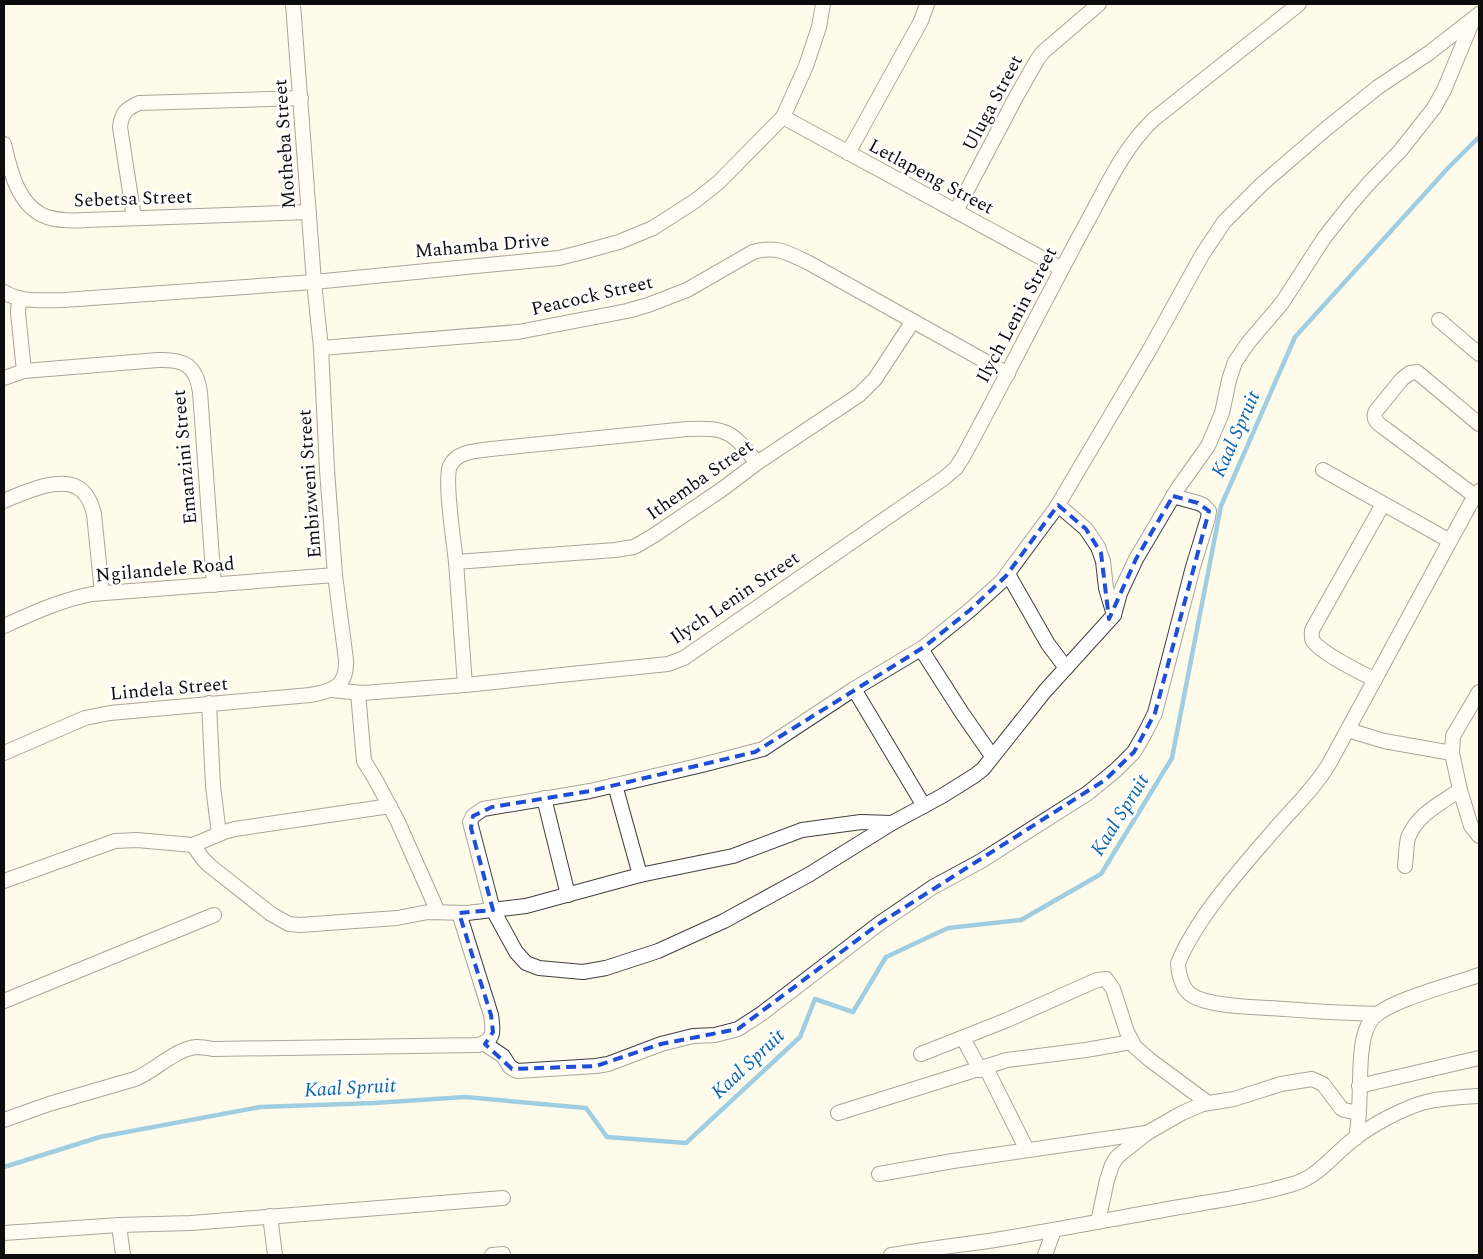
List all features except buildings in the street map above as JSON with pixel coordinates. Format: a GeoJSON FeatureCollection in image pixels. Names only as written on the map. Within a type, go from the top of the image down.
{"type":"FeatureCollection","features":[{"type":"Feature","properties":{"kind":"street","name":"Motheba Street"},"geometry":{"type":"LineString","coordinates":[[293,4],[314,282]]}},
{"type":"Feature","properties":{"kind":"street","name":"Mahamba Drive"},"geometry":{"type":"LineString","coordinates":[[4,292],[19,298],[32,300],[64,300],[314,282],[559,258],[619,242],[659,224],[695,201],[719,182],[783,117],[806,66],[819,27],[823,4]]}},
{"type":"Feature","properties":{"kind":"street"},"geometry":{"type":"LineString","coordinates":[[848,153],[921,20],[927,4]]}},
{"type":"Feature","properties":{"kind":"street","name":"Uluga Street"},"geometry":{"type":"LineString","coordinates":[[956,211],[1037,60],[1043,52],[1099,4]]}},
{"type":"Feature","properties":{"kind":"street","name":"Ilych Lenin Street"},"geometry":{"type":"LineString","coordinates":[[358,693],[465,685],[668,664],[684,658],[951,473],[963,457],[1062,269],[1126,152],[1138,135],[1154,119],[1299,4]]}},
{"type":"Feature","properties":{"kind":"street"},"geometry":{"type":"LineString","coordinates":[[1476,16],[1444,90],[1434,108],[1400,151],[1345,211],[1324,238],[1278,308],[1248,343],[1235,362],[1216,429],[1203,454],[1173,496],[1136,558],[1120,594],[1114,615],[1045,691],[983,769],[924,806],[892,822],[817,869],[730,917],[658,951],[606,968],[582,972],[545,969],[530,965],[521,959],[493,910],[471,828],[471,819],[475,814],[483,809],[590,791],[702,765],[763,748],[854,689],[921,649],[970,610],[1008,574],[1058,504],[1150,349],[1202,255],[1224,222],[1262,184],[1326,128],[1378,87],[1429,53],[1476,16]]}},
{"type":"Feature","properties":{"kind":"street"},"geometry":{"type":"LineString","coordinates":[[134,218],[120,127],[122,116],[128,108],[140,103],[301,98]]}},
{"type":"Feature","properties":{"kind":"street","name":"Letlapeng Street"},"geometry":{"type":"LineString","coordinates":[[783,117],[1062,269]]}},
{"type":"Feature","properties":{"kind":"street","name":"Sebetsa Street"},"geometry":{"type":"LineString","coordinates":[[4,144],[9,167],[23,197],[32,208],[46,216],[66,221],[310,212]]}},
{"type":"Feature","properties":{"kind":"street","name":"Peacock Street"},"geometry":{"type":"LineString","coordinates":[[321,348],[518,332],[627,311],[687,290],[748,254],[765,249],[789,253],[1008,374]]}},
{"type":"Feature","properties":{"kind":"street","name":"Embizweni Street"},"geometry":{"type":"LineString","coordinates":[[314,282],[321,348],[327,470],[346,660],[346,674],[337,686]]}},
{"type":"Feature","properties":{"kind":"street"},"geometry":{"type":"LineString","coordinates":[[19,298],[18,313],[24,371]]}},
{"type":"Feature","properties":{"kind":"street","name":"Ithemba Street"},"geometry":{"type":"LineString","coordinates":[[456,562],[630,548],[669,526],[853,400],[875,380],[913,320]]}},
{"type":"Feature","properties":{"kind":"street"},"geometry":{"type":"LineString","coordinates":[[1439,320],[1479,354]]}},
{"type":"Feature","properties":{"kind":"street","name":"Emanzini Street"},"geometry":{"type":"LineString","coordinates":[[4,378],[24,371],[171,360],[183,362],[192,368],[197,378],[200,392],[214,584]]}},
{"type":"Feature","properties":{"kind":"street"},"geometry":{"type":"LineString","coordinates":[[1377,1014],[1328,1013],[1243,1006],[1199,999],[1188,991],[1178,968],[1178,963],[1185,948],[1219,896],[1276,828],[1313,788],[1329,764],[1477,493],[1387,430],[1375,420],[1376,411],[1402,379],[1410,373],[1417,372],[1479,424]]}},
{"type":"Feature","properties":{"kind":"street"},"geometry":{"type":"LineString","coordinates":[[465,685],[448,476],[453,461],[463,454],[491,449],[710,428],[727,432],[734,437],[743,445],[757,464]]}},
{"type":"Feature","properties":{"kind":"street"},"geometry":{"type":"LineString","coordinates":[[1323,470],[1450,541]]}},
{"type":"Feature","properties":{"kind":"street"},"geometry":{"type":"LineString","coordinates":[[4,501],[28,490],[56,484],[69,483],[81,489],[90,501],[94,514],[102,593]]}},
{"type":"Feature","properties":{"kind":"street"},"geometry":{"type":"LineString","coordinates":[[485,1044],[503,1056],[510,1067],[517,1071],[572,1068],[608,1064],[661,1044],[693,1036],[715,1035],[738,1029],[762,1014],[932,887],[981,861],[1022,836],[1105,780],[1134,752],[1146,734],[1155,713],[1192,567],[1208,518],[1208,511],[1203,505],[1173,496]]}},
{"type":"Feature","properties":{"kind":"street"},"geometry":{"type":"LineString","coordinates":[[1058,504],[1086,529],[1098,547],[1103,561],[1106,588],[1114,615]]}},
{"type":"Feature","properties":{"kind":"street"},"geometry":{"type":"LineString","coordinates":[[1375,680],[1323,650],[1313,640],[1311,635],[1312,630],[1383,504]]}},
{"type":"Feature","properties":{"kind":"street"},"geometry":{"type":"LineString","coordinates":[[1008,574],[1048,644],[1066,668]]}},
{"type":"Feature","properties":{"kind":"street","name":"Ngilandele Road"},"geometry":{"type":"LineString","coordinates":[[4,626],[60,602],[85,595],[336,575]]}},
{"type":"Feature","properties":{"kind":"street"},"geometry":{"type":"LineString","coordinates":[[921,649],[992,756]]}},
{"type":"Feature","properties":{"kind":"street","name":"Lindela Street"},"geometry":{"type":"LineString","coordinates":[[4,753],[85,718],[125,710],[310,695],[337,686],[358,693]]}},
{"type":"Feature","properties":{"kind":"street"},"geometry":{"type":"LineString","coordinates":[[854,689],[924,806]]}},
{"type":"Feature","properties":{"kind":"street"},"geometry":{"type":"LineString","coordinates":[[1479,692],[1453,736],[1452,753],[1460,790],[1471,826],[1479,836]]}},
{"type":"Feature","properties":{"kind":"street"},"geometry":{"type":"LineString","coordinates":[[358,693],[364,761],[390,806],[438,912]]}},
{"type":"Feature","properties":{"kind":"street"},"geometry":{"type":"LineString","coordinates":[[209,703],[213,786],[219,834]]}},
{"type":"Feature","properties":{"kind":"street"},"geometry":{"type":"LineString","coordinates":[[1348,730],[1378,740],[1452,753]]}},
{"type":"Feature","properties":{"kind":"street"},"geometry":{"type":"LineString","coordinates":[[615,785],[640,875]]}},
{"type":"Feature","properties":{"kind":"street"},"geometry":{"type":"LineString","coordinates":[[1405,866],[1409,837],[1416,824],[1434,807],[1460,790]]}},
{"type":"Feature","properties":{"kind":"street"},"geometry":{"type":"LineString","coordinates":[[544,798],[568,895]]}},
{"type":"Feature","properties":{"kind":"street"},"geometry":{"type":"LineString","coordinates":[[4,881],[115,841],[137,840],[193,845],[236,829],[390,806]]}},
{"type":"Feature","properties":{"kind":"street"},"geometry":{"type":"LineString","coordinates":[[193,845],[203,860],[271,914],[289,924],[300,925],[382,919],[428,912],[459,913],[526,906],[640,875],[733,856],[807,829],[861,822],[892,822]]}},
{"type":"Feature","properties":{"kind":"street"},"geometry":{"type":"LineString","coordinates":[[4,1120],[49,1104],[140,1077],[179,1053],[197,1047],[213,1049],[485,1044],[489,1041],[493,1032],[491,1015],[459,913]]}},
{"type":"Feature","properties":{"kind":"street"},"geometry":{"type":"LineString","coordinates":[[4,1000],[214,915]]}},
{"type":"Feature","properties":{"kind":"street"},"geometry":{"type":"LineString","coordinates":[[1356,1138],[1362,1042],[1370,1022],[1377,1014],[1401,1001],[1479,975]]}},
{"type":"Feature","properties":{"kind":"street"},"geometry":{"type":"LineString","coordinates":[[922,1054],[1102,979],[1108,981],[1113,989],[1118,1009],[1131,1042],[1135,1047],[1208,1103]]}},
{"type":"Feature","properties":{"kind":"street"},"geometry":{"type":"LineString","coordinates":[[963,1038],[983,1069],[1027,1150]]}},
{"type":"Feature","properties":{"kind":"street"},"geometry":{"type":"LineString","coordinates":[[838,1113],[1013,1059],[1086,1050],[1131,1042]]}},
{"type":"Feature","properties":{"kind":"street"},"geometry":{"type":"LineString","coordinates":[[1359,1086],[1479,1058]]}},
{"type":"Feature","properties":{"kind":"street"},"geometry":{"type":"LineString","coordinates":[[1098,1222],[1102,1197],[1112,1165],[1120,1154],[1147,1133],[1182,1112],[1197,1106],[1234,1099],[1281,1084],[1312,1079],[1323,1084],[1340,1108],[1359,1113]]}},
{"type":"Feature","properties":{"kind":"street"},"geometry":{"type":"LineString","coordinates":[[890,1255],[1054,1230],[1165,1209],[1226,1200],[1293,1184],[1311,1176],[1356,1138],[1388,1118],[1416,1105],[1432,1101],[1479,1096]]}},
{"type":"Feature","properties":{"kind":"street"},"geometry":{"type":"LineString","coordinates":[[878,1174],[953,1161],[1147,1133]]}},
{"type":"Feature","properties":{"kind":"street"},"geometry":{"type":"LineString","coordinates":[[4,1233],[119,1225],[191,1223],[504,1198]]}},
{"type":"Feature","properties":{"kind":"street"},"geometry":{"type":"LineString","coordinates":[[270,1216],[275,1255]]}},
{"type":"Feature","properties":{"kind":"street"},"geometry":{"type":"LineString","coordinates":[[119,1225],[123,1255]]}},
{"type":"Feature","properties":{"kind":"street"},"geometry":{"type":"LineString","coordinates":[[1045,1255],[1054,1230]]}},
{"type":"Feature","properties":{"kind":"highlighted area"},"geometry":{"type":"Polygon","coordinates":[[[1173,496],[1198,503],[1209,511],[1155,713],[1134,752],[1105,780],[880,923],[738,1029],[661,1044],[596,1066],[512,1069],[485,1044],[493,1032],[491,1015],[459,913],[493,910],[471,828],[473,816],[492,807],[590,791],[755,752],[924,647],[970,610],[1006,576],[1058,505],[1086,529],[1101,553],[1109,619],[1136,559],[1173,496]]]}},
{"type":"Feature","properties":{"kind":"waterway","name":"Kaal Spruit"},"geometry":{"type":"LineString","coordinates":[[4,1167],[100,1137],[260,1107],[374,1103],[465,1097],[586,1108],[607,1137],[686,1143],[800,1037],[815,999],[853,1012],[886,957],[948,928],[1021,920],[1101,874],[1172,758],[1221,506],[1295,337],[1448,168],[1479,137]]}}]}
